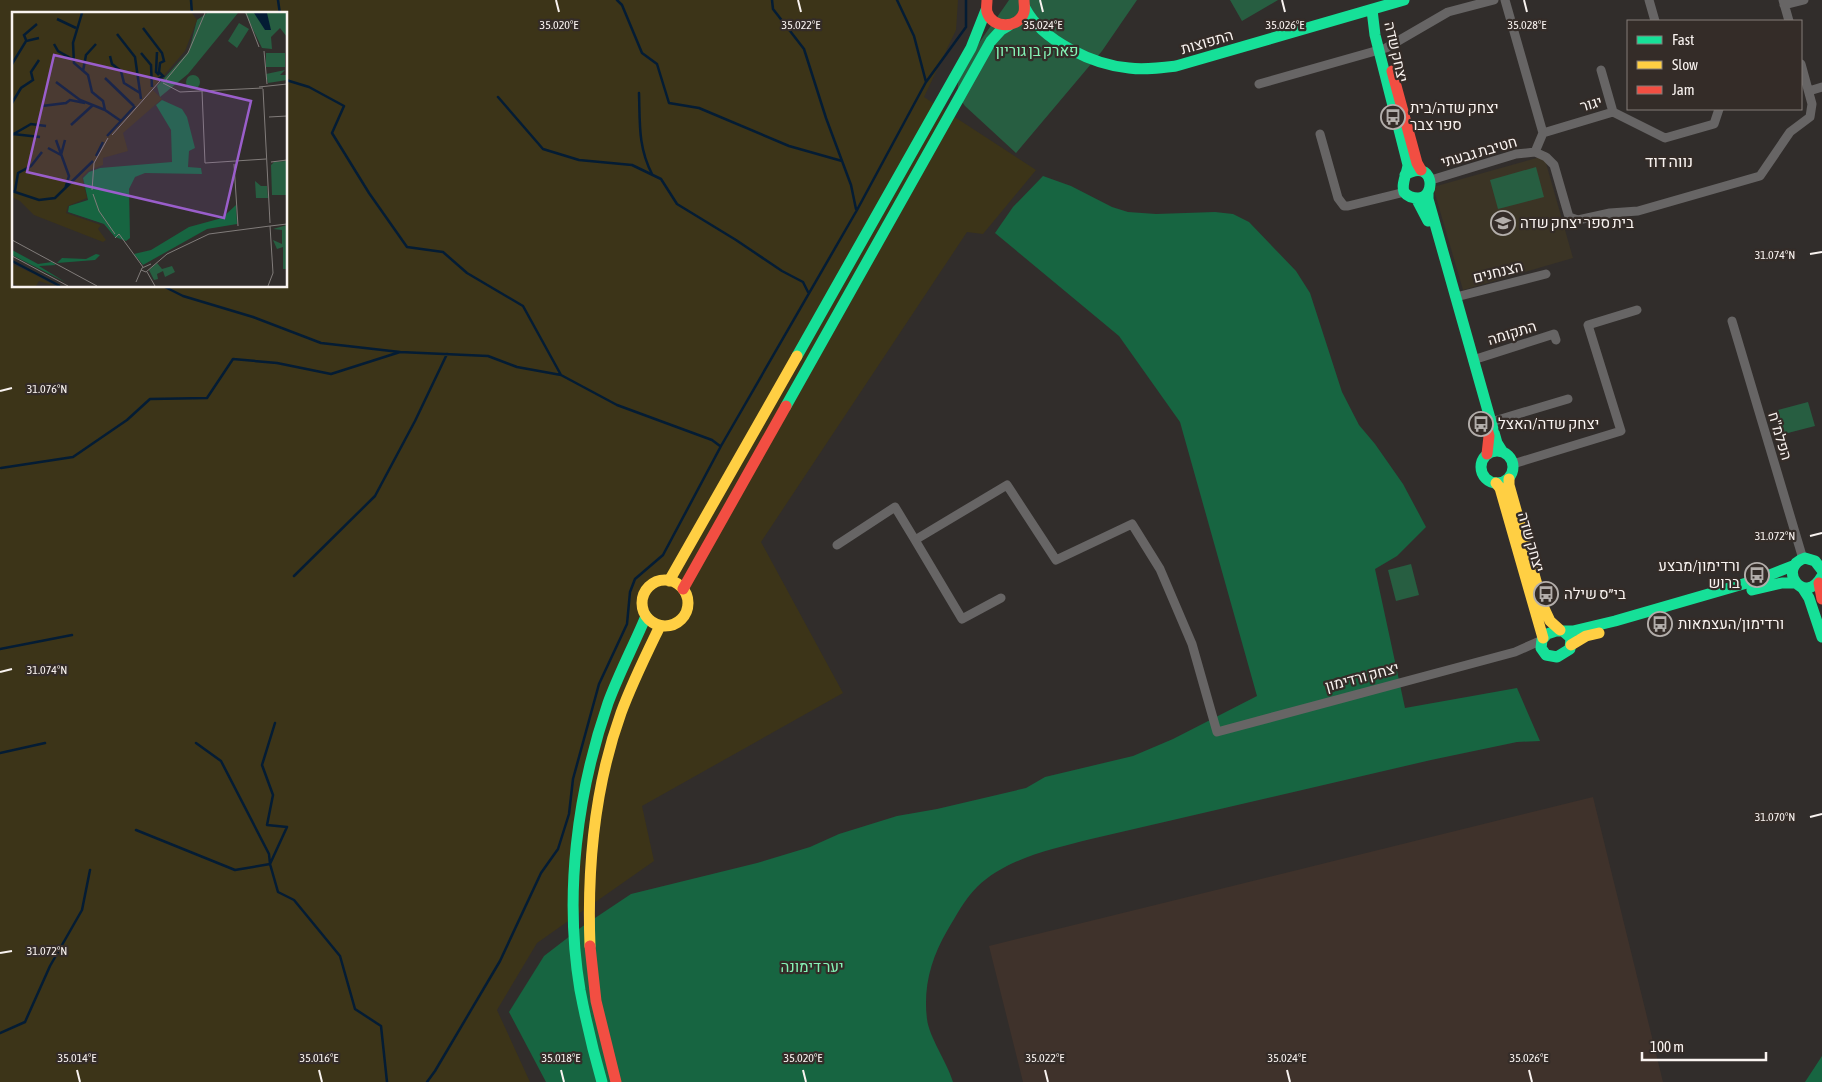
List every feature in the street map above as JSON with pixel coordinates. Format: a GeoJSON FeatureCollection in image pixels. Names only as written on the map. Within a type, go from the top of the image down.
{"type":"FeatureCollection","features":[{"type":"Feature","properties":{"kind":"main road","name":"התפוצות"},"geometry":{"type":"LineString","coordinates":[[1025,3],[1035,23],[1070,49],[1100,63],[1128,69],[1157,69],[1176,66],[1404,0]]}},
{"type":"Feature","properties":{"kind":"main road"},"geometry":{"type":"LineString","coordinates":[[683,589],[989,46],[996,35],[1021,18],[1025,3]]}},
{"type":"Feature","properties":{"kind":"main road","name":"התפוצות"},"geometry":{"type":"LineString","coordinates":[[987,5],[993,21],[1000,25],[1033,29],[1050,36]]}},
{"type":"Feature","properties":{"kind":"main road"},"geometry":{"type":"LineString","coordinates":[[669,581],[971,48],[987,5]]}},
{"type":"Feature","properties":{"kind":"main road","name":"יצחק שדה"},"geometry":{"type":"LineString","coordinates":[[1372,10],[1380,26],[1382,49],[1408,165],[1405,175]]}},
{"type":"Feature","properties":{"kind":"main road","name":"יצחק שדה"},"geometry":{"type":"LineString","coordinates":[[1382,49],[1417,163],[1421,170]]}},
{"type":"Feature","properties":{"kind":"main road"},"geometry":{"type":"LineString","coordinates":[[1416,198],[1426,217],[1489,436],[1487,454],[1481,463],[1482,474],[1489,481],[1496,483],[1506,481],[1513,473],[1513,464],[1510,457],[1502,451],[1497,443],[1473,360],[1428,199],[1431,180],[1426,172],[1421,170],[1413,170],[1405,175],[1402,184],[1408,196],[1423,197],[1428,193]]}},
{"type":"Feature","properties":{"kind":"main road"},"geometry":{"type":"LineString","coordinates":[[1487,454],[1496,450],[1502,451]]}},
{"type":"Feature","properties":{"kind":"main road","name":"יצחק שדה"},"geometry":{"type":"LineString","coordinates":[[1508,479],[1543,606],[1550,621],[1561,630]]}},
{"type":"Feature","properties":{"kind":"main road","name":"יצחק שדה"},"geometry":{"type":"LineString","coordinates":[[1496,483],[1500,488],[1543,643]]}},
{"type":"Feature","properties":{"kind":"main road"},"geometry":{"type":"LineString","coordinates":[[1820,580],[1813,587],[1782,583],[1760,587],[1586,636],[1572,645],[1567,652],[1557,657],[1549,657],[1543,643],[1547,634],[1561,630],[1570,632],[1583,629],[1748,583],[1808,561],[1820,566],[1822,570]]}},
{"type":"Feature","properties":{"kind":"main road"},"geometry":{"type":"LineString","coordinates":[[1808,561],[1792,574],[1809,598],[1822,637]]}},
{"type":"Feature","properties":{"kind":"main road"},"geometry":{"type":"LineString","coordinates":[[1820,580],[1822,600]]}},
{"type":"Feature","properties":{"kind":"main road"},"geometry":{"type":"LineString","coordinates":[[669,581],[683,589],[688,602],[684,615],[674,624],[660,626],[646,616],[642,602],[644,594],[654,583],[669,581]]}},
{"type":"Feature","properties":{"kind":"main road"},"geometry":{"type":"LineString","coordinates":[[602,1082],[592,1051],[577,972],[574,933],[575,862],[582,805],[595,744],[620,674],[646,616]]}},
{"type":"Feature","properties":{"kind":"main road"},"geometry":{"type":"LineString","coordinates":[[616,1082],[596,1001],[592,971],[588,932],[589,863],[596,807],[609,748],[633,679],[660,626]]}},
{"type":"Feature","properties":{"kind":"main road"},"geometry":{"type":"LineString","coordinates":[[1561,630],[1571,638],[1572,645]]}},
{"type":"Feature","properties":{"kind":"street"},"geometry":{"type":"LineString","coordinates":[[1259,84],[1382,49],[1448,12],[1494,0]]}},
{"type":"Feature","properties":{"kind":"street"},"geometry":{"type":"LineString","coordinates":[[1505,0],[1543,133],[1535,152],[1546,157],[1554,164],[1568,217],[1578,220],[1610,212],[1638,211],[1760,176],[1790,132],[1810,117],[1812,104],[1802,67]]}},
{"type":"Feature","properties":{"kind":"street"},"geometry":{"type":"LineString","coordinates":[[1649,0],[1655,20]]}},
{"type":"Feature","properties":{"kind":"street"},"geometry":{"type":"LineString","coordinates":[[1789,20],[1784,2],[1804,0]]}},
{"type":"Feature","properties":{"kind":"street"},"geometry":{"type":"LineString","coordinates":[[1601,70],[1613,112]]}},
{"type":"Feature","properties":{"kind":"street"},"geometry":{"type":"LineString","coordinates":[[1809,91],[1822,87]]}},
{"type":"Feature","properties":{"kind":"street","name":"יגור"},"geometry":{"type":"LineString","coordinates":[[1543,133],[1613,112],[1665,138],[1714,124],[1719,110]]}},
{"type":"Feature","properties":{"kind":"street"},"geometry":{"type":"LineString","coordinates":[[1320,134],[1338,198],[1344,206],[1405,192]]}},
{"type":"Feature","properties":{"kind":"street","name":"חטיבת גבעתי"},"geometry":{"type":"LineString","coordinates":[[1431,180],[1516,154],[1535,152]]}},
{"type":"Feature","properties":{"kind":"street","name":"הצנחנים"},"geometry":{"type":"LineString","coordinates":[[1456,297],[1546,274]]}},
{"type":"Feature","properties":{"kind":"street"},"geometry":{"type":"LineString","coordinates":[[1513,464],[1621,431],[1588,325],[1637,310]]}},
{"type":"Feature","properties":{"kind":"street","name":"הפלמ\"ח"},"geometry":{"type":"LineString","coordinates":[[1732,321],[1808,561]]}},
{"type":"Feature","properties":{"kind":"street","name":"התקומה"},"geometry":{"type":"LineString","coordinates":[[1473,360],[1554,334],[1556,340]]}},
{"type":"Feature","properties":{"kind":"street"},"geometry":{"type":"LineString","coordinates":[[1491,422],[1568,399]]}},
{"type":"Feature","properties":{"kind":"street","name":"יצחק ורדימון"},"geometry":{"type":"LineString","coordinates":[[915,540],[1007,485],[1056,560],[1132,524],[1160,570],[1192,644],[1217,732],[1543,643]]}},
{"type":"Feature","properties":{"kind":"street"},"geometry":{"type":"LineString","coordinates":[[837,545],[895,507],[962,619],[1001,598]]}},
{"type":"Feature","properties":{"kind":"shaded area","name":"בית ספר יצחק שדה"},"geometry":{"type":"Polygon","coordinates":[[[1544,156],[1573,258],[1463,290],[1433,187],[1544,156]]]}},
{"type":"Feature","properties":{"kind":"shaded area"},"geometry":{"type":"Polygon","coordinates":[[[1593,797],[1663,1082],[1023,1082],[989,946],[1593,797]]]}},
{"type":"Feature","properties":{"kind":"green space","name":"פארק בן גוריון"},"geometry":{"type":"Polygon","coordinates":[[[1009,0],[1137,0],[1102,51],[1016,153],[965,106],[959,95],[958,87],[960,76],[972,54],[1009,0]]]}},
{"type":"Feature","properties":{"kind":"green space"},"geometry":{"type":"Polygon","coordinates":[[[1230,0],[1278,0],[1242,21],[1230,0]]]}},
{"type":"Feature","properties":{"kind":"green space"},"geometry":{"type":"Polygon","coordinates":[[[1536,167],[1544,197],[1498,209],[1490,180],[1536,167]]]}},
{"type":"Feature","properties":{"kind":"green space","name":"יער דימונה"},"geometry":{"type":"Polygon","coordinates":[[[1043,176],[1071,186],[1112,207],[1128,212],[1156,214],[1215,212],[1233,214],[1249,222],[1296,271],[1310,293],[1342,392],[1359,425],[1403,484],[1426,527],[1397,556],[1375,569],[1405,708],[1517,688],[1540,741],[1517,742],[1431,760],[1091,839],[1031,856],[1002,869],[977,887],[964,903],[941,941],[929,974],[926,996],[928,1026],[953,1082],[546,1082],[509,1012],[544,956],[583,926],[631,894],[757,863],[810,847],[839,834],[897,816],[937,809],[1026,788],[1045,777],[1133,756],[1173,739],[1257,696],[1180,422],[1119,336],[995,233],[1013,207],[1043,176]]]}},
{"type":"Feature","properties":{"kind":"green space"},"geometry":{"type":"Polygon","coordinates":[[[1808,402],[1815,426],[1784,434],[1778,410],[1808,402]]]}},
{"type":"Feature","properties":{"kind":"green space"},"geometry":{"type":"Polygon","coordinates":[[[1411,564],[1419,595],[1396,601],[1388,570],[1411,564]]]}},
{"type":"Feature","properties":{"kind":"green space"},"geometry":{"type":"Polygon","coordinates":[[[1822,1056],[1822,1082],[1805,1082],[1822,1056]]]}},
{"type":"Feature","properties":{"kind":"sand"},"geometry":{"type":"Polygon","coordinates":[[[0,0],[958,0],[956,30],[924,97],[1036,170],[983,234],[967,232],[761,542],[843,693],[642,806],[654,861],[537,943],[497,1010],[530,1082],[0,1082],[0,0]]]}},
{"type":"Feature","properties":{"kind":"waterway"},"geometry":{"type":"LineString","coordinates":[[191,0],[192,12]]}},
{"type":"Feature","properties":{"kind":"waterway"},"geometry":{"type":"LineString","coordinates":[[278,0],[280,12]]}},
{"type":"Feature","properties":{"kind":"waterway"},"geometry":{"type":"LineString","coordinates":[[617,0],[622,5],[642,53],[657,64],[669,103],[699,108],[789,146],[842,161]]}},
{"type":"Feature","properties":{"kind":"waterway"},"geometry":{"type":"LineString","coordinates":[[772,0],[773,9],[804,49],[826,118],[851,185],[856,209]]}},
{"type":"Feature","properties":{"kind":"waterway"},"geometry":{"type":"LineString","coordinates":[[897,0],[914,36],[926,82]]}},
{"type":"Feature","properties":{"kind":"waterway"},"geometry":{"type":"LineString","coordinates":[[427,1082],[500,961],[541,873],[558,849],[569,814],[573,779],[599,684],[627,624],[630,592],[635,579],[663,555],[721,446],[857,210],[926,82],[966,27],[966,0]]}},
{"type":"Feature","properties":{"kind":"waterway"},"geometry":{"type":"LineString","coordinates":[[288,81],[309,87],[344,106],[332,133],[369,193],[407,247],[443,252],[467,273],[523,306],[561,375],[617,405],[712,440],[720,446]]}},
{"type":"Feature","properties":{"kind":"waterway"},"geometry":{"type":"LineString","coordinates":[[639,93],[642,144],[647,164],[652,174]]}},
{"type":"Feature","properties":{"kind":"waterway"},"geometry":{"type":"LineString","coordinates":[[498,97],[543,149],[579,160],[632,165],[661,179],[677,204],[782,271],[803,282],[808,292]]}},
{"type":"Feature","properties":{"kind":"waterway"},"geometry":{"type":"LineString","coordinates":[[167,288],[183,296],[253,317],[321,343],[400,352],[488,356],[517,367],[561,375]]}},
{"type":"Feature","properties":{"kind":"waterway"},"geometry":{"type":"LineString","coordinates":[[1,468],[73,457],[127,420],[150,399],[207,398],[233,359],[277,363],[331,374],[400,352]]}},
{"type":"Feature","properties":{"kind":"waterway"},"geometry":{"type":"LineString","coordinates":[[294,576],[375,496],[415,421],[447,354]]}},
{"type":"Feature","properties":{"kind":"waterway"},"geometry":{"type":"LineString","coordinates":[[0,649],[72,635]]}},
{"type":"Feature","properties":{"kind":"waterway"},"geometry":{"type":"LineString","coordinates":[[136,830],[235,870],[270,864],[287,827],[267,825],[273,795],[262,765],[275,723]]}},
{"type":"Feature","properties":{"kind":"waterway"},"geometry":{"type":"LineString","coordinates":[[0,753],[45,743]]}},
{"type":"Feature","properties":{"kind":"waterway"},"geometry":{"type":"LineString","coordinates":[[196,743],[221,761],[269,854],[278,892],[294,900],[340,956],[355,1009],[381,1026],[387,1082]]}},
{"type":"Feature","properties":{"kind":"waterway"},"geometry":{"type":"LineString","coordinates":[[0,1033],[25,1022],[50,966],[82,910],[90,870]]}},
{"type":"Feature","properties":{"kind":"traffic: fast"},"geometry":{"type":"LineString","coordinates":[[1025,8],[1044,31],[1070,49],[1100,62],[1115,66],[1147,69],[1176,66],[1404,0]]}},
{"type":"Feature","properties":{"kind":"traffic: fast"},"geometry":{"type":"LineString","coordinates":[[797,356],[971,48],[986,10]]}},
{"type":"Feature","properties":{"kind":"traffic: fast"},"geometry":{"type":"LineString","coordinates":[[1372,10],[1375,35],[1408,165],[1404,178],[1403,189],[1407,195],[1418,198],[1428,192],[1430,180],[1427,174],[1422,171],[1415,171],[1405,175]]}},
{"type":"Feature","properties":{"kind":"traffic: fast"},"geometry":{"type":"LineString","coordinates":[[786,406],[991,41],[1001,30],[1008,26]]}},
{"type":"Feature","properties":{"kind":"traffic: fast"},"geometry":{"type":"LineString","coordinates":[[1428,193],[1428,199],[1497,443],[1502,451]]}},
{"type":"Feature","properties":{"kind":"traffic: fast"},"geometry":{"type":"LineString","coordinates":[[1416,198],[1428,221]]}},
{"type":"Feature","properties":{"kind":"traffic: fast"},"geometry":{"type":"LineString","coordinates":[[1497,451],[1509,455],[1513,467],[1509,479],[1497,483],[1485,479],[1481,467],[1485,455],[1497,451]]}},
{"type":"Feature","properties":{"kind":"traffic: fast"},"geometry":{"type":"LineString","coordinates":[[1822,570],[1815,561],[1805,558],[1797,563],[1793,569],[1793,576],[1801,587],[1808,588],[1815,585],[1822,576]]}},
{"type":"Feature","properties":{"kind":"traffic: fast"},"geometry":{"type":"LineString","coordinates":[[1563,631],[1571,638],[1570,649],[1557,657],[1546,655],[1541,648],[1542,640],[1547,634],[1556,631],[1573,631],[1615,621],[1757,580],[1795,565]]}},
{"type":"Feature","properties":{"kind":"traffic: fast"},"geometry":{"type":"LineString","coordinates":[[1752,590],[1782,583],[1795,583]]}},
{"type":"Feature","properties":{"kind":"traffic: fast"},"geometry":{"type":"LineString","coordinates":[[1802,587],[1809,598],[1822,637]]}},
{"type":"Feature","properties":{"kind":"traffic: fast"},"geometry":{"type":"LineString","coordinates":[[602,1082],[582,1002],[575,954],[573,918],[576,845],[581,808],[597,737],[612,692],[646,616]]}},
{"type":"Feature","properties":{"kind":"traffic: slow"},"geometry":{"type":"LineString","coordinates":[[669,581],[797,356]]}},
{"type":"Feature","properties":{"kind":"traffic: slow"},"geometry":{"type":"LineString","coordinates":[[1509,479],[1509,485],[1543,606],[1550,621],[1560,630]]}},
{"type":"Feature","properties":{"kind":"traffic: slow"},"geometry":{"type":"LineString","coordinates":[[1496,483],[1500,488],[1543,638]]}},
{"type":"Feature","properties":{"kind":"traffic: slow"},"geometry":{"type":"LineString","coordinates":[[665,580],[678,584],[684,590],[688,603],[684,616],[678,622],[665,626],[652,622],[646,616],[642,603],[646,590],[652,584],[665,580]]}},
{"type":"Feature","properties":{"kind":"traffic: slow"},"geometry":{"type":"LineString","coordinates":[[590,946],[591,857],[604,770],[625,702],[660,626]]}},
{"type":"Feature","properties":{"kind":"traffic: slow"},"geometry":{"type":"LineString","coordinates":[[1571,645],[1586,636],[1599,633]]}},
{"type":"Feature","properties":{"kind":"traffic: jam"},"geometry":{"type":"LineString","coordinates":[[987,0],[987,10],[990,18],[994,22],[1006,25],[1017,22],[1021,18],[1024,10],[1024,0]]}},
{"type":"Feature","properties":{"kind":"traffic: jam"},"geometry":{"type":"LineString","coordinates":[[1392,71],[1417,163],[1421,170]]}},
{"type":"Feature","properties":{"kind":"traffic: jam"},"geometry":{"type":"LineString","coordinates":[[683,589],[786,406]]}},
{"type":"Feature","properties":{"kind":"traffic: jam"},"geometry":{"type":"LineString","coordinates":[[1487,429],[1489,436],[1487,454]]}},
{"type":"Feature","properties":{"kind":"traffic: jam"},"geometry":{"type":"LineString","coordinates":[[1819,583],[1822,599]]}},
{"type":"Feature","properties":{"kind":"traffic: jam"},"geometry":{"type":"LineString","coordinates":[[590,946],[596,1001],[616,1082]]}},
{"type":"Feature","properties":{"kind":"place","name":"יצחק שדה/בית ספר צבר"},"geometry":{"type":"Point","coordinates":[1393,117]}},
{"type":"Feature","properties":{"kind":"place","name":"בית ספר יצחק שדה"},"geometry":{"type":"Point","coordinates":[1503,223]}},
{"type":"Feature","properties":{"kind":"place","name":"יצחק שדה/האצל"},"geometry":{"type":"Point","coordinates":[1481,424]}},
{"type":"Feature","properties":{"kind":"place","name":"ורדימון/מבצע ברוש"},"geometry":{"type":"Point","coordinates":[1757,575]}},
{"type":"Feature","properties":{"kind":"place","name":"בי״ס שילה"},"geometry":{"type":"Point","coordinates":[1546,594]}},
{"type":"Feature","properties":{"kind":"place","name":"ורדימון/העצמאות"},"geometry":{"type":"Point","coordinates":[1660,624]}},
{"type":"Feature","properties":{"kind":"district","name":"נווה דוד"},"geometry":{"type":"Point","coordinates":[1669,161]}}]}
